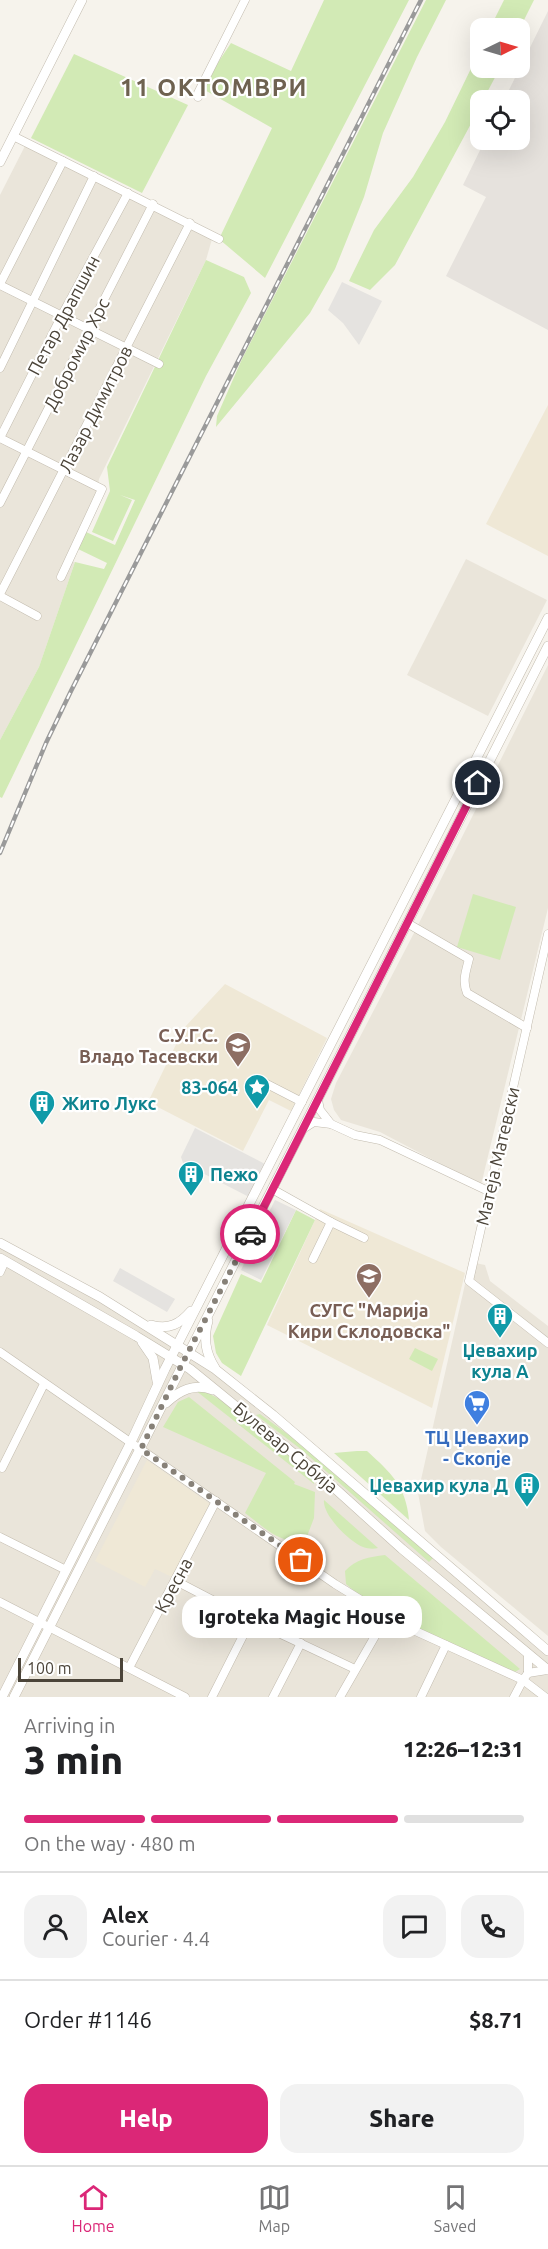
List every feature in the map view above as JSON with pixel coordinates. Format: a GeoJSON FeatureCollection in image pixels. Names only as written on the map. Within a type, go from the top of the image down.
{"type":"FeatureCollection","features":[{"type":"Feature","properties":{"kind":"street"},"geometry":{"type":"LineString","coordinates":[[0,162],[82,0]]}},
{"type":"Feature","properties":{"kind":"street"},"geometry":{"type":"LineString","coordinates":[[198,97],[245,0]]}},
{"type":"Feature","properties":{"kind":"street"},"geometry":{"type":"LineString","coordinates":[[13,136],[219,239]]}},
{"type":"Feature","properties":{"kind":"street"},"geometry":{"type":"LineString","coordinates":[[63,161],[0,284],[61,317],[159,364]]}},
{"type":"Feature","properties":{"kind":"street"},"geometry":{"type":"LineString","coordinates":[[0,368],[94,176]]}},
{"type":"Feature","properties":{"kind":"street","name":"Петар Драпшин"},"geometry":{"type":"LineString","coordinates":[[0,438],[61,317],[128,193]]}},
{"type":"Feature","properties":{"kind":"street","name":"Добромир Хрс"},"geometry":{"type":"LineString","coordinates":[[0,503],[153,204]]}},
{"type":"Feature","properties":{"kind":"street","name":"Лазар Димитров"},"geometry":{"type":"LineString","coordinates":[[0,595],[190,223]]}},
{"type":"Feature","properties":{"kind":"street"},"geometry":{"type":"LineString","coordinates":[[0,438],[102,489],[61,577]]}},
{"type":"Feature","properties":{"kind":"street"},"geometry":{"type":"LineString","coordinates":[[0,595],[37,616]]}},
{"type":"Feature","properties":{"kind":"street"},"geometry":{"type":"LineString","coordinates":[[2,1697],[139,1427],[171,1357],[548,618]]}},
{"type":"Feature","properties":{"kind":"street"},"geometry":{"type":"LineString","coordinates":[[14,1697],[547,650]]}},
{"type":"Feature","properties":{"kind":"street"},"geometry":{"type":"LineString","coordinates":[[407,923],[469,958],[464,976],[467,993],[527,1028]]}},
{"type":"Feature","properties":{"kind":"street","name":"Матеја Матевски"},"geometry":{"type":"LineString","coordinates":[[548,934],[469,1281],[548,1343]]}},
{"type":"Feature","properties":{"kind":"street"},"geometry":{"type":"LineString","coordinates":[[265,1083],[302,1102]]}},
{"type":"Feature","properties":{"kind":"street"},"geometry":{"type":"LineString","coordinates":[[318,1100],[320,1110],[331,1124]]}},
{"type":"Feature","properties":{"kind":"street"},"geometry":{"type":"LineString","coordinates":[[303,1129],[314,1122],[331,1124],[355,1135],[392,1145],[488,1191]]}},
{"type":"Feature","properties":{"kind":"street"},"geometry":{"type":"LineString","coordinates":[[272,1189],[364,1238]]}},
{"type":"Feature","properties":{"kind":"street"},"geometry":{"type":"LineString","coordinates":[[313,1259],[331,1222]]}},
{"type":"Feature","properties":{"kind":"street","name":"Булевар Србија"},"geometry":{"type":"LineString","coordinates":[[0,1243],[144,1323],[215,1369],[280,1421],[548,1651]]}},
{"type":"Feature","properties":{"kind":"street"},"geometry":{"type":"LineString","coordinates":[[0,1272],[3,1260]]}},
{"type":"Feature","properties":{"kind":"street","name":"Булевар Србија"},"geometry":{"type":"LineString","coordinates":[[3,1260],[136,1335],[182,1364],[222,1394],[347,1498],[402,1549],[548,1670]]}},
{"type":"Feature","properties":{"kind":"street"},"geometry":{"type":"LineString","coordinates":[[144,1323],[162,1328],[173,1326],[184,1319],[201,1300]]}},
{"type":"Feature","properties":{"kind":"street"},"geometry":{"type":"LineString","coordinates":[[212,1308],[205,1334],[207,1350],[215,1369]]}},
{"type":"Feature","properties":{"kind":"street"},"geometry":{"type":"LineString","coordinates":[[136,1335],[153,1358],[157,1385]]}},
{"type":"Feature","properties":{"kind":"street"},"geometry":{"type":"LineString","coordinates":[[0,1353],[386,1617],[525,1677],[545,1697]]}},
{"type":"Feature","properties":{"kind":"street"},"geometry":{"type":"LineString","coordinates":[[2,1468],[44,1384]]}},
{"type":"Feature","properties":{"kind":"street"},"geometry":{"type":"LineString","coordinates":[[162,1406],[179,1392],[192,1387],[207,1388],[222,1394]]}},
{"type":"Feature","properties":{"kind":"street"},"geometry":{"type":"LineString","coordinates":[[118,1434],[139,1427]]}},
{"type":"Feature","properties":{"kind":"street","name":"Кресна"},"geometry":{"type":"LineString","coordinates":[[129,1668],[216,1501]]}},
{"type":"Feature","properties":{"kind":"street"},"geometry":{"type":"LineString","coordinates":[[0,1537],[66,1570]]}},
{"type":"Feature","properties":{"kind":"street"},"geometry":{"type":"LineString","coordinates":[[176,1581],[251,1620],[355,1669]]}},
{"type":"Feature","properties":{"kind":"street"},"geometry":{"type":"LineString","coordinates":[[0,1602],[185,1697]]}},
{"type":"Feature","properties":{"kind":"street"},"geometry":{"type":"LineString","coordinates":[[340,1697],[386,1617]]}},
{"type":"Feature","properties":{"kind":"street"},"geometry":{"type":"LineString","coordinates":[[212,1697],[251,1620]]}},
{"type":"Feature","properties":{"kind":"street"},"geometry":{"type":"LineString","coordinates":[[273,1697],[302,1643]]}},
{"type":"Feature","properties":{"kind":"street"},"geometry":{"type":"LineString","coordinates":[[421,1697],[447,1645]]}},
{"type":"Feature","properties":{"kind":"street"},"geometry":{"type":"LineString","coordinates":[[514,1697],[525,1677],[528,1654]]}},
{"type":"Feature","properties":{"kind":"street"},"geometry":{"type":"LineString","coordinates":[[525,1677],[548,1670]]}},
{"type":"Feature","properties":{"kind":"shaded area"},"geometry":{"type":"Polygon","coordinates":[[[548,11],[548,330],[446,276],[486,197],[463,185],[480,150],[530,150],[530,90],[509,90],[515,78],[530,78],[530,47],[548,11]]]}},
{"type":"Feature","properties":{"kind":"shaded area"},"geometry":{"type":"Polygon","coordinates":[[[25,146],[212,239],[206,260],[99,479],[97,493],[65,560],[75,562],[39,667],[0,740],[0,195],[25,146]]]}},
{"type":"Feature","properties":{"kind":"shaded area"},"geometry":{"type":"Polygon","coordinates":[[[342,282],[382,301],[359,345],[343,323],[328,310],[342,282]]]}},
{"type":"Feature","properties":{"kind":"shaded area"},"geometry":{"type":"Polygon","coordinates":[[[548,405],[548,556],[486,524],[548,405]]]}},
{"type":"Feature","properties":{"kind":"shaded area"},"geometry":{"type":"Polygon","coordinates":[[[466,559],[547,600],[488,716],[407,675],[466,559]]]}},
{"type":"Feature","properties":{"kind":"shaded area"},"geometry":{"type":"Polygon","coordinates":[[[548,665],[548,908],[481,1185],[380,1132],[341,1120],[334,1110],[331,1099],[336,1083],[548,665]]]}},
{"type":"Feature","properties":{"kind":"shaded area","name":"С.У.Г.С. Владо Тасевски"},"geometry":{"type":"Polygon","coordinates":[[[225,984],[327,1038],[291,1111],[269,1100],[243,1151],[148,1102],[184,1028],[225,984]]]}},
{"type":"Feature","properties":{"kind":"shaded area"},"geometry":{"type":"Polygon","coordinates":[[[195,1128],[265,1164],[249,1197],[183,1163],[181,1157],[195,1128]]]}},
{"type":"Feature","properties":{"kind":"shaded area"},"geometry":{"type":"Polygon","coordinates":[[[275,1200],[296,1210],[261,1280],[241,1270],[275,1200]]]}},
{"type":"Feature","properties":{"kind":"shaded area","name":"СУГС \"Марија Кири Склодовска\""},"geometry":{"type":"Polygon","coordinates":[[[320,1209],[465,1273],[432,1408],[267,1325],[320,1209]]]}},
{"type":"Feature","properties":{"kind":"shaded area"},"geometry":{"type":"Polygon","coordinates":[[[0,1243],[215,1369],[548,1651],[548,1697],[0,1697],[0,1243]]]}},
{"type":"Feature","properties":{"kind":"shaded area"},"geometry":{"type":"Polygon","coordinates":[[[470,1262],[485,1265],[490,1281],[548,1326],[548,1636],[425,1531],[418,1493],[470,1262]]]}},
{"type":"Feature","properties":{"kind":"shaded area"},"geometry":{"type":"Polygon","coordinates":[[[120,1268],[175,1299],[167,1312],[113,1281],[120,1268]]]}},
{"type":"Feature","properties":{"kind":"shaded area"},"geometry":{"type":"Polygon","coordinates":[[[147,1460],[210,1504],[172,1577],[155,1569],[145,1587],[95,1561],[147,1460]]]}},
{"type":"Feature","properties":{"kind":"green space"},"geometry":{"type":"Polygon","coordinates":[[[324,0],[409,0],[265,278],[219,239],[272,128],[201,88],[231,43],[291,71],[324,0]]]}},
{"type":"Feature","properties":{"kind":"green space"},"geometry":{"type":"Polygon","coordinates":[[[426,0],[446,0],[417,57],[383,133],[364,197],[335,269],[310,313],[216,427],[217,416],[242,359],[426,0]]]}},
{"type":"Feature","properties":{"kind":"green space"},"geometry":{"type":"Polygon","coordinates":[[[504,0],[534,0],[525,18],[495,18],[504,0]]]}},
{"type":"Feature","properties":{"kind":"green space"},"geometry":{"type":"Polygon","coordinates":[[[74,54],[188,105],[142,193],[31,138],[74,54]]]}},
{"type":"Feature","properties":{"kind":"green space"},"geometry":{"type":"Polygon","coordinates":[[[470,71],[470,78],[495,78],[488,90],[470,90],[470,126],[395,265],[370,290],[349,281],[374,230],[413,177],[445,122],[470,71]]]}},
{"type":"Feature","properties":{"kind":"green space"},"geometry":{"type":"Polygon","coordinates":[[[206,260],[244,277],[251,293],[206,376],[2,798],[0,797],[0,740],[39,667],[75,562],[104,569],[107,563],[78,549],[86,532],[115,545],[135,500],[120,495],[132,500],[113,541],[92,532],[110,491],[107,467],[206,260]]]}},
{"type":"Feature","properties":{"kind":"green space"},"geometry":{"type":"Polygon","coordinates":[[[473,894],[516,907],[500,960],[457,947],[473,894]]]}},
{"type":"Feature","properties":{"kind":"green space"},"geometry":{"type":"Polygon","coordinates":[[[296,1210],[315,1220],[241,1376],[222,1363],[216,1353],[213,1336],[241,1274],[261,1283],[296,1210]]]}},
{"type":"Feature","properties":{"kind":"green space"},"geometry":{"type":"Polygon","coordinates":[[[415,1348],[438,1359],[432,1371],[409,1359],[415,1348]]]}},
{"type":"Feature","properties":{"kind":"green space"},"geometry":{"type":"Polygon","coordinates":[[[195,1390],[213,1396],[232,1408],[265,1437],[265,1440],[304,1466],[311,1474],[314,1484],[195,1390]]]}},
{"type":"Feature","properties":{"kind":"green space"},"geometry":{"type":"Polygon","coordinates":[[[189,1397],[295,1482],[294,1484],[315,1492],[314,1518],[306,1539],[297,1541],[281,1538],[245,1513],[266,1473],[163,1427],[178,1402],[189,1397]]]}},
{"type":"Feature","properties":{"kind":"green space"},"geometry":{"type":"Polygon","coordinates":[[[260,1414],[297,1441],[433,1558],[429,1562],[302,1450],[256,1415],[260,1414]]]}},
{"type":"Feature","properties":{"kind":"green space"},"geometry":{"type":"Polygon","coordinates":[[[367,1451],[396,1481],[405,1498],[409,1520],[334,1453],[367,1451]]]}},
{"type":"Feature","properties":{"kind":"green space"},"geometry":{"type":"Polygon","coordinates":[[[324,1500],[378,1548],[363,1547],[344,1534],[327,1513],[324,1500]]]}},
{"type":"Feature","properties":{"kind":"green space"},"geometry":{"type":"Polygon","coordinates":[[[385,1555],[520,1669],[515,1672],[426,1633],[363,1598],[346,1584],[345,1571],[349,1567],[363,1559],[385,1555]]]}},
{"type":"Feature","properties":{"kind":"railway"},"geometry":{"type":"LineString","coordinates":[[0,853],[46,743],[71,691],[421,0]]}},
{"type":"Feature","properties":{"kind":"way so far"},"geometry":{"type":"LineString","coordinates":[[250,1234],[182,1364],[141,1449],[301,1560]]}},
{"type":"Feature","properties":{"kind":"place","name":"С.У.Г.С. Владо Тасевски"},"geometry":{"type":"Point","coordinates":[238,1068]}},
{"type":"Feature","properties":{"kind":"place","name":"83-064"},"geometry":{"type":"Point","coordinates":[257,1110]}},
{"type":"Feature","properties":{"kind":"place","name":"Жито Лукс"},"geometry":{"type":"Point","coordinates":[42,1126]}},
{"type":"Feature","properties":{"kind":"place","name":"Пежо"},"geometry":{"type":"Point","coordinates":[191,1197]}},
{"type":"Feature","properties":{"kind":"place","name":"СУГС \"Марија Кири Склодовска\""},"geometry":{"type":"Point","coordinates":[369,1299]}},
{"type":"Feature","properties":{"kind":"place","name":"Џевахир кула А"},"geometry":{"type":"Point","coordinates":[500,1339]}},
{"type":"Feature","properties":{"kind":"place","name":"ТЦ Џевахир - Скопје"},"geometry":{"type":"Point","coordinates":[477,1426]}},
{"type":"Feature","properties":{"kind":"place","name":"Џевахир кула Д"},"geometry":{"type":"Point","coordinates":[527,1508]}},
{"type":"Feature","properties":{"kind":"place","name":"Igroteka Magic House"},"geometry":{"type":"Point","coordinates":[301,1560]}},
{"type":"Feature","properties":{"kind":"district","name":"11 ОКТОМВРИ"},"geometry":{"type":"Point","coordinates":[214,87]}},
{"type":"Feature","properties":{"kind":"route"},"geometry":{"type":"LineString","coordinates":[[250,1234],[478,783]]}}]}
